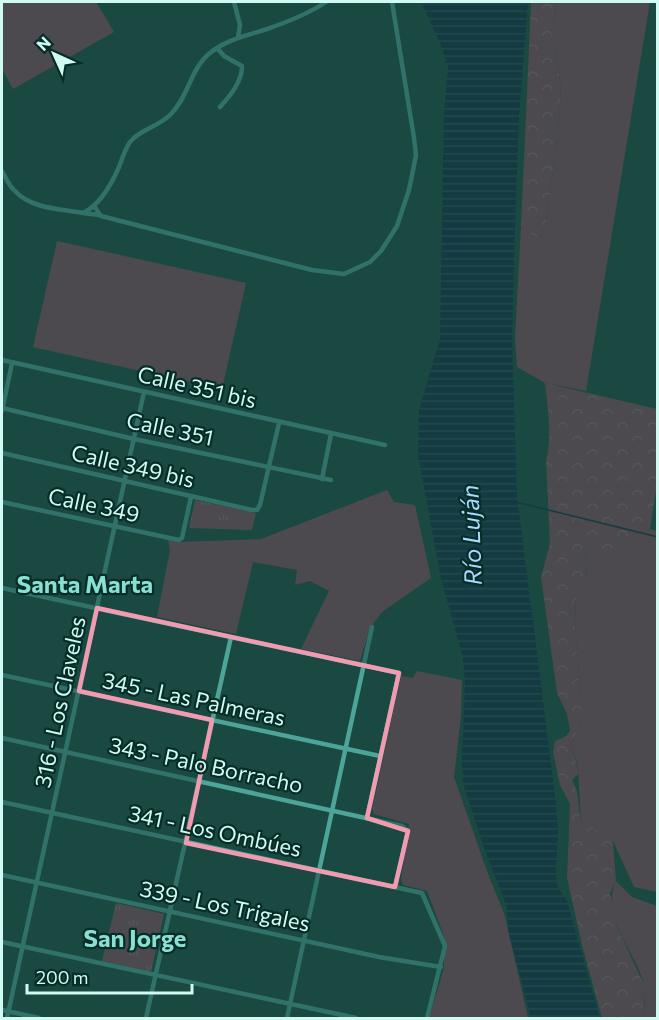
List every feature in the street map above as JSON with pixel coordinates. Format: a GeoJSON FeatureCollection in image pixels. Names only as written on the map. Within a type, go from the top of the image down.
{"type":"FeatureCollection","features":[{"type":"Feature","properties":{"kind":"street"},"geometry":{"type":"LineString","coordinates":[[234,2],[240,25],[238,37]]}},
{"type":"Feature","properties":{"kind":"street"},"geometry":{"type":"LineString","coordinates":[[83,213],[94,206],[116,174],[132,140],[157,126],[178,108],[201,62],[217,48],[238,37],[286,21],[326,2]]}},
{"type":"Feature","properties":{"kind":"street"},"geometry":{"type":"LineString","coordinates":[[2,171],[12,189],[32,203],[101,216],[312,270],[344,274],[357,270],[381,251],[397,226],[409,190],[416,155],[392,2]]}},
{"type":"Feature","properties":{"kind":"street"},"geometry":{"type":"LineString","coordinates":[[217,48],[227,59],[242,66],[237,84],[220,107]]}},
{"type":"Feature","properties":{"kind":"street"},"geometry":{"type":"LineString","coordinates":[[94,206],[101,216]]}},
{"type":"Feature","properties":{"kind":"street","name":"Calle 351 bis"},"geometry":{"type":"LineString","coordinates":[[2,360],[385,445]]}},
{"type":"Feature","properties":{"kind":"street"},"geometry":{"type":"LineString","coordinates":[[2,409],[12,363]]}},
{"type":"Feature","properties":{"kind":"street","name":"316 - Los Claveles"},"geometry":{"type":"LineString","coordinates":[[7,1018],[144,392]]}},
{"type":"Feature","properties":{"kind":"street","name":"Calle 351"},"geometry":{"type":"LineString","coordinates":[[2,409],[332,480]]}},
{"type":"Feature","properties":{"kind":"street"},"geometry":{"type":"LineString","coordinates":[[268,467],[279,423]]}},
{"type":"Feature","properties":{"kind":"street"},"geometry":{"type":"LineString","coordinates":[[322,478],[332,434]]}},
{"type":"Feature","properties":{"kind":"street","name":"Calle 349 bis"},"geometry":{"type":"LineString","coordinates":[[2,453],[257,510],[268,467]]}},
{"type":"Feature","properties":{"kind":"street","name":"Calle 349"},"geometry":{"type":"LineString","coordinates":[[2,502],[179,540],[182,538],[191,497]]}},
{"type":"Feature","properties":{"kind":"street"},"geometry":{"type":"LineString","coordinates":[[2,588],[399,673],[367,818]]}},
{"type":"Feature","properties":{"kind":"street"},"geometry":{"type":"LineString","coordinates":[[287,1018],[372,627]]}},
{"type":"Feature","properties":{"kind":"street"},"geometry":{"type":"LineString","coordinates":[[146,1018],[231,637]]}},
{"type":"Feature","properties":{"kind":"street","name":"345 - Las Palmeras"},"geometry":{"type":"LineString","coordinates":[[2,675],[380,756]]}},
{"type":"Feature","properties":{"kind":"street","name":"343 - Palo Borracho"},"geometry":{"type":"LineString","coordinates":[[2,738],[66,750],[402,826],[408,831],[395,887]]}},
{"type":"Feature","properties":{"kind":"street","name":"341 - Los Ombúes"},"geometry":{"type":"LineString","coordinates":[[2,802],[422,893],[445,946],[441,967]]}},
{"type":"Feature","properties":{"kind":"street","name":"339 - Los Trigales"},"geometry":{"type":"LineString","coordinates":[[2,875],[379,957],[441,967]]}},
{"type":"Feature","properties":{"kind":"street"},"geometry":{"type":"LineString","coordinates":[[2,942],[356,1018]]}},
{"type":"Feature","properties":{"kind":"street"},"geometry":{"type":"LineString","coordinates":[[427,1018],[441,967]]}},
{"type":"Feature","properties":{"kind":"street"},"geometry":{"type":"LineString","coordinates":[[2,1010],[39,1018]]}},
{"type":"Feature","properties":{"kind":"highlighted area"},"geometry":{"type":"Polygon","coordinates":[[[97,608],[399,673],[367,818],[408,831],[395,887],[186,843],[212,720],[79,691],[97,608]]]}},
{"type":"Feature","properties":{"kind":"green space"},"geometry":{"type":"Polygon","coordinates":[[[2,2],[96,2],[114,32],[13,89],[2,69],[2,2]]]}},
{"type":"Feature","properties":{"kind":"green space"},"geometry":{"type":"Polygon","coordinates":[[[531,2],[558,2],[551,30],[561,85],[559,121],[546,227],[541,238],[533,236],[521,226],[531,2]]]}},
{"type":"Feature","properties":{"kind":"green space"},"geometry":{"type":"Polygon","coordinates":[[[558,2],[650,2],[586,391],[545,383],[517,367],[515,339],[521,226],[533,236],[546,227],[559,121],[561,85],[551,30],[558,2]]]}},
{"type":"Feature","properties":{"kind":"green space"},"geometry":{"type":"Polygon","coordinates":[[[57,241],[246,283],[222,389],[33,347],[57,241]]]}},
{"type":"Feature","properties":{"kind":"green space"},"geometry":{"type":"Polygon","coordinates":[[[545,383],[657,409],[658,478],[650,529],[618,540],[607,555],[582,545],[587,561],[586,580],[576,599],[575,622],[582,713],[580,727],[571,744],[579,773],[572,780],[577,791],[581,823],[588,824],[613,843],[616,881],[610,893],[617,926],[645,987],[644,1018],[602,1018],[567,878],[570,804],[560,785],[553,752],[555,741],[566,736],[570,731],[567,714],[557,693],[541,577],[550,543],[546,461],[549,422],[545,383]]]}},
{"type":"Feature","properties":{"kind":"green space"},"geometry":{"type":"Polygon","coordinates":[[[387,490],[394,502],[415,505],[431,578],[382,612],[370,628],[360,661],[301,649],[329,591],[310,581],[295,585],[297,570],[253,562],[236,634],[157,617],[170,550],[168,540],[178,542],[261,539],[387,490]]]}},
{"type":"Feature","properties":{"kind":"green space"},"geometry":{"type":"Polygon","coordinates":[[[195,500],[256,513],[252,530],[189,528],[195,500]]]}},
{"type":"Feature","properties":{"kind":"green space"},"geometry":{"type":"Polygon","coordinates":[[[650,529],[657,531],[657,892],[634,887],[614,843],[581,823],[578,767],[571,744],[580,727],[582,713],[575,622],[576,599],[586,580],[587,561],[582,545],[618,540],[650,529]]]}},
{"type":"Feature","properties":{"kind":"green space"},"geometry":{"type":"Polygon","coordinates":[[[417,671],[462,680],[461,716],[454,777],[505,916],[528,1018],[429,1018],[444,968],[444,936],[427,891],[403,885],[401,880],[409,824],[374,814],[372,809],[401,676],[413,678],[417,671]]]}},
{"type":"Feature","properties":{"kind":"green space"},"geometry":{"type":"Polygon","coordinates":[[[616,881],[632,897],[657,906],[657,1018],[644,1018],[644,986],[612,908],[612,895],[616,881]]]}},
{"type":"Feature","properties":{"kind":"green space","name":"San Jorge"},"geometry":{"type":"Polygon","coordinates":[[[116,903],[164,914],[151,972],[102,961],[116,903]]]}},
{"type":"Feature","properties":{"kind":"water","name":"Río Luján"},"geometry":{"type":"Polygon","coordinates":[[[421,2],[528,2],[519,117],[512,339],[517,495],[556,803],[557,886],[567,901],[600,1018],[531,1018],[508,931],[507,907],[484,848],[463,783],[465,684],[463,658],[441,579],[418,455],[419,410],[440,338],[444,111],[448,67],[441,45],[421,2]]]}},
{"type":"Feature","properties":{"kind":"waterway"},"geometry":{"type":"LineString","coordinates":[[516,502],[658,537]]}},
{"type":"Feature","properties":{"kind":"district","name":"Santa Marta"},"geometry":{"type":"Point","coordinates":[85,585]}},
{"type":"Feature","properties":{"kind":"district","name":"San Jorge"},"geometry":{"type":"Point","coordinates":[135,939]}}]}
